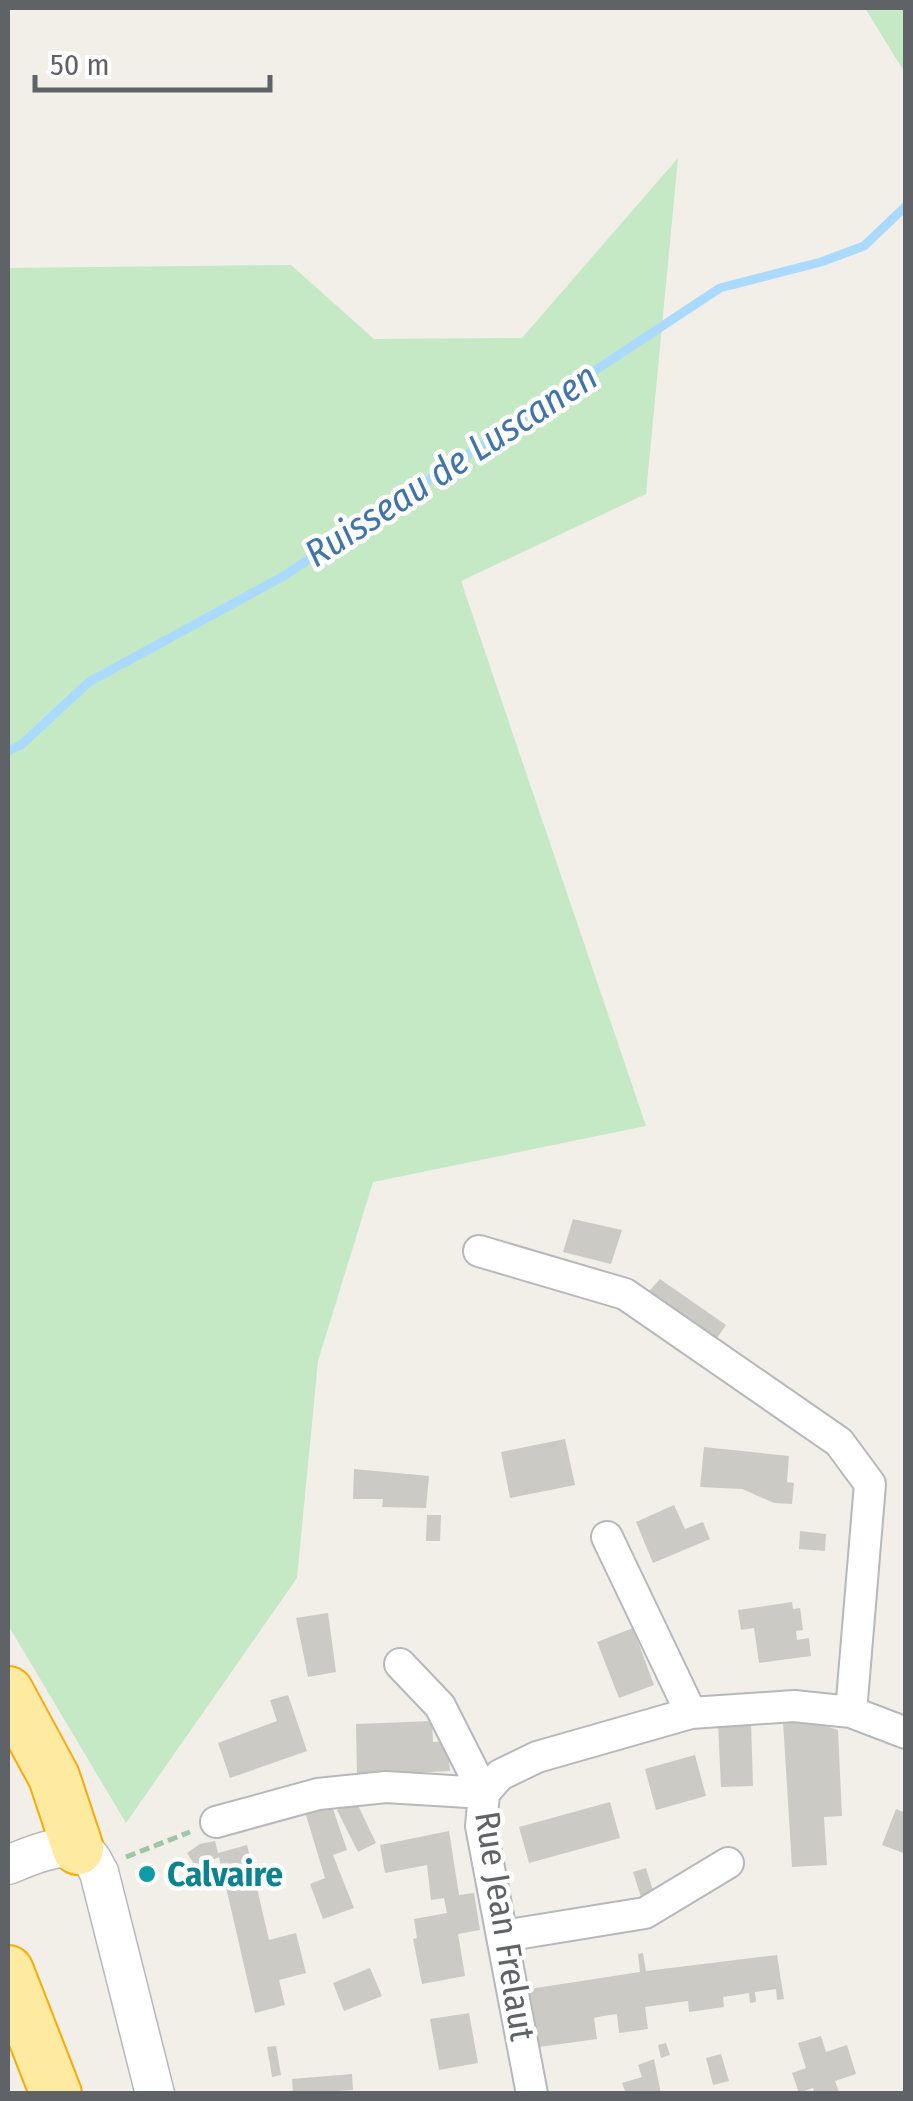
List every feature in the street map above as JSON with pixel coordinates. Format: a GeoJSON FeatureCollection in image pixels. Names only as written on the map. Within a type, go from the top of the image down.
{"type":"FeatureCollection","features":[{"type":"Feature","properties":{"kind":"highway"},"geometry":{"type":"LineString","coordinates":[[8,1692],[54,1776],[54,1859]]}},
{"type":"Feature","properties":{"kind":"highway"},"geometry":{"type":"LineString","coordinates":[[8,1971],[56,2094]]}},
{"type":"Feature","properties":{"kind":"street"},"geometry":{"type":"LineString","coordinates":[[479,1251],[625,1294],[840,1442],[870,1484],[851,1712]]}},
{"type":"Feature","properties":{"kind":"street"},"geometry":{"type":"LineString","coordinates":[[607,1537],[692,1714]]}},
{"type":"Feature","properties":{"kind":"street","name":"Rue Jean Frelaut"},"geometry":{"type":"LineString","coordinates":[[400,1664],[440,1706],[484,1793],[481,1826],[532,2094]]}},
{"type":"Feature","properties":{"kind":"street"},"geometry":{"type":"LineString","coordinates":[[216,1822],[318,1794],[386,1787],[484,1793],[500,1774],[537,1757],[692,1714],[794,1706],[851,1712],[906,1734]]}},
{"type":"Feature","properties":{"kind":"street"},"geometry":{"type":"LineString","coordinates":[[54,1859],[155,2094]]}},
{"type":"Feature","properties":{"kind":"street"},"geometry":{"type":"LineString","coordinates":[[503,1936],[645,1913],[728,1863]]}},
{"type":"Feature","properties":{"kind":"path"},"geometry":{"type":"LineString","coordinates":[[54,1859],[121,1859],[216,1822]]}},
{"type":"Feature","properties":{"kind":"green space"},"geometry":{"type":"Polygon","coordinates":[[[865,8],[905,8],[905,73],[865,8]]]}},
{"type":"Feature","properties":{"kind":"green space"},"geometry":{"type":"Polygon","coordinates":[[[678,158],[646,494],[461,581],[646,1126],[373,1182],[318,1361],[297,1578],[126,1823],[8,1625],[8,268],[291,265],[374,339],[522,338],[678,158]]]}},
{"type":"Feature","properties":{"kind":"building"},"geometry":{"type":"Polygon","coordinates":[[[573,1219],[622,1230],[611,1264],[563,1252],[573,1219]]]}},
{"type":"Feature","properties":{"kind":"building"},"geometry":{"type":"Polygon","coordinates":[[[660,1279],[726,1325],[711,1347],[642,1299],[660,1279]]]}},
{"type":"Feature","properties":{"kind":"building"},"geometry":{"type":"Polygon","coordinates":[[[565,1439],[575,1485],[510,1498],[501,1452],[565,1439]]]}},
{"type":"Feature","properties":{"kind":"building"},"geometry":{"type":"Polygon","coordinates":[[[704,1447],[789,1456],[787,1482],[794,1483],[792,1504],[774,1503],[742,1489],[700,1487],[704,1447]]]}},
{"type":"Feature","properties":{"kind":"building"},"geometry":{"type":"Polygon","coordinates":[[[354,1469],[429,1476],[426,1508],[382,1507],[383,1499],[353,1499],[354,1469]]]}},
{"type":"Feature","properties":{"kind":"building"},"geometry":{"type":"Polygon","coordinates":[[[674,1505],[685,1529],[703,1522],[710,1539],[653,1563],[636,1522],[674,1505]]]}},
{"type":"Feature","properties":{"kind":"building"},"geometry":{"type":"Polygon","coordinates":[[[427,1515],[441,1515],[440,1541],[426,1541],[427,1515]]]}},
{"type":"Feature","properties":{"kind":"building"},"geometry":{"type":"Polygon","coordinates":[[[800,1531],[826,1534],[825,1551],[799,1549],[800,1531]]]}},
{"type":"Feature","properties":{"kind":"building"},"geometry":{"type":"Polygon","coordinates":[[[792,1602],[793,1609],[800,1608],[803,1630],[796,1631],[797,1640],[809,1638],[811,1656],[759,1663],[754,1628],[741,1630],[738,1610],[792,1602]]]}},
{"type":"Feature","properties":{"kind":"building"},"geometry":{"type":"Polygon","coordinates":[[[328,1613],[336,1672],[308,1677],[296,1618],[328,1613]]]}},
{"type":"Feature","properties":{"kind":"building"},"geometry":{"type":"Polygon","coordinates":[[[633,1628],[654,1685],[619,1698],[597,1642],[633,1628]]]}},
{"type":"Feature","properties":{"kind":"building"},"geometry":{"type":"Polygon","coordinates":[[[288,1695],[307,1751],[230,1778],[218,1743],[277,1721],[270,1700],[288,1695]]]}},
{"type":"Feature","properties":{"kind":"building"},"geometry":{"type":"Polygon","coordinates":[[[432,1721],[433,1742],[447,1741],[450,1771],[357,1776],[356,1724],[432,1721]]]}},
{"type":"Feature","properties":{"kind":"building"},"geometry":{"type":"Polygon","coordinates":[[[783,1721],[816,1723],[838,1730],[842,1816],[824,1817],[827,1865],[792,1867],[783,1721]]]}},
{"type":"Feature","properties":{"kind":"building"},"geometry":{"type":"Polygon","coordinates":[[[751,1722],[753,1786],[721,1787],[718,1723],[751,1722]]]}},
{"type":"Feature","properties":{"kind":"building"},"geometry":{"type":"Polygon","coordinates":[[[695,1755],[706,1796],[656,1810],[645,1769],[695,1755]]]}},
{"type":"Feature","properties":{"kind":"building"},"geometry":{"type":"Polygon","coordinates":[[[356,1801],[376,1843],[358,1852],[337,1810],[356,1801]]]}},
{"type":"Feature","properties":{"kind":"building"},"geometry":{"type":"Polygon","coordinates":[[[610,1802],[620,1838],[529,1863],[519,1827],[610,1802]]]}},
{"type":"Feature","properties":{"kind":"building"},"geometry":{"type":"Polygon","coordinates":[[[331,1803],[347,1850],[333,1855],[354,1908],[323,1919],[310,1884],[325,1878],[305,1812],[331,1803]]]}},
{"type":"Feature","properties":{"kind":"building"},"geometry":{"type":"Polygon","coordinates":[[[896,1809],[906,1813],[906,1854],[882,1845],[896,1809]]]}},
{"type":"Feature","properties":{"kind":"building"},"geometry":{"type":"Polygon","coordinates":[[[449,1831],[459,1895],[474,1893],[480,1930],[458,1934],[465,1976],[422,1984],[413,1939],[417,1938],[414,1919],[447,1913],[444,1898],[431,1900],[427,1865],[385,1873],[380,1845],[449,1831]]]}},
{"type":"Feature","properties":{"kind":"building"},"geometry":{"type":"Polygon","coordinates":[[[215,1841],[218,1853],[247,1845],[269,1940],[296,1933],[306,1973],[279,1980],[285,2005],[255,2013],[219,1857],[196,1867],[187,1853],[200,1844],[215,1841]]]}},
{"type":"Feature","properties":{"kind":"building"},"geometry":{"type":"Polygon","coordinates":[[[646,1868],[654,1894],[641,1897],[633,1872],[646,1868]]]}},
{"type":"Feature","properties":{"kind":"building"},"geometry":{"type":"Polygon","coordinates":[[[643,1953],[646,1971],[777,1955],[784,1999],[777,2000],[776,1989],[755,1992],[756,2002],[750,2003],[749,1993],[723,1997],[724,2007],[689,2012],[688,2001],[645,2007],[648,2029],[619,2033],[617,2014],[603,2016],[594,2018],[597,2039],[539,2047],[529,1989],[640,1972],[638,1954],[643,1953]]]}},
{"type":"Feature","properties":{"kind":"building"},"geometry":{"type":"Polygon","coordinates":[[[370,1968],[382,1996],[344,2011],[333,1983],[370,1968]]]}},
{"type":"Feature","properties":{"kind":"building"},"geometry":{"type":"Polygon","coordinates":[[[469,2013],[478,2063],[439,2070],[430,2019],[469,2013]]]}},
{"type":"Feature","properties":{"kind":"building"},"geometry":{"type":"Polygon","coordinates":[[[821,2036],[826,2052],[847,2045],[856,2074],[835,2081],[839,2092],[836,2094],[815,2094],[813,2088],[799,2093],[792,2073],[806,2068],[798,2043],[821,2036]]]}},
{"type":"Feature","properties":{"kind":"building"},"geometry":{"type":"Polygon","coordinates":[[[666,2043],[670,2055],[661,2058],[658,2045],[666,2043]]]}},
{"type":"Feature","properties":{"kind":"building"},"geometry":{"type":"Polygon","coordinates":[[[276,2046],[281,2075],[272,2077],[267,2047],[276,2046]]]}},
{"type":"Feature","properties":{"kind":"building"},"geometry":{"type":"Polygon","coordinates":[[[721,2054],[729,2081],[713,2085],[706,2058],[721,2054]]]}},
{"type":"Feature","properties":{"kind":"building"},"geometry":{"type":"Polygon","coordinates":[[[654,2059],[661,2094],[626,2094],[622,2083],[642,2077],[638,2065],[654,2059]]]}},
{"type":"Feature","properties":{"kind":"building"},"geometry":{"type":"Polygon","coordinates":[[[352,2074],[353,2090],[293,2094],[292,2079],[352,2074]]]}},
{"type":"Feature","properties":{"kind":"waterway","name":"Ruisseau de Luscanen"},"geometry":{"type":"LineString","coordinates":[[8,751],[21,745],[89,682],[282,577],[720,288],[821,262],[864,246],[906,206]]}},
{"type":"Feature","properties":{"kind":"place","name":"Calvaire"},"geometry":{"type":"Point","coordinates":[147,1874]}}]}
